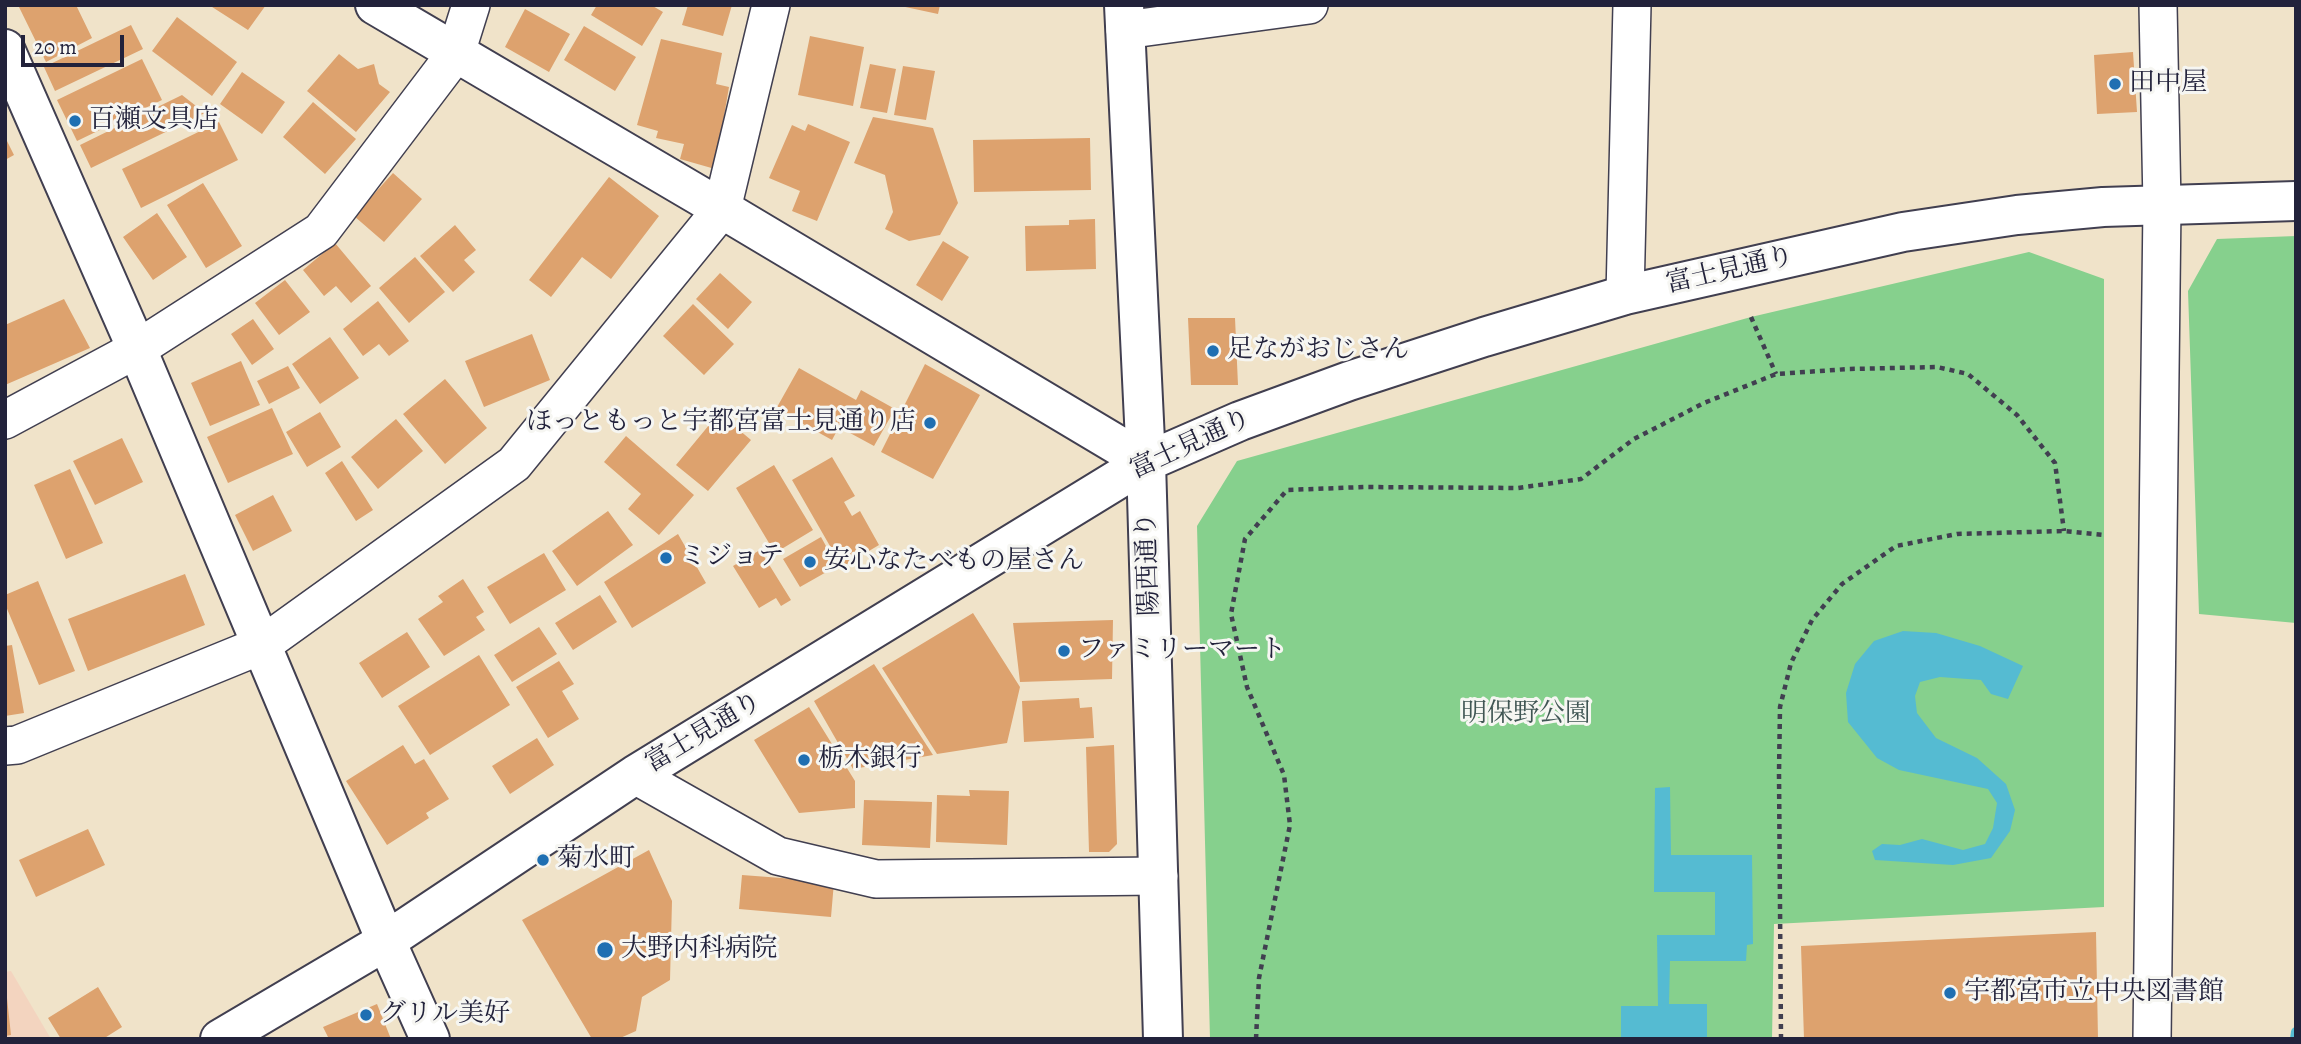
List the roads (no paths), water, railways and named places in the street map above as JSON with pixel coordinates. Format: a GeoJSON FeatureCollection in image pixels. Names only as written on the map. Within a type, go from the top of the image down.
{"type":"FeatureCollection","features":[{"type":"Feature","properties":{"kind":"street"},"geometry":{"type":"LineString","coordinates":[[375,5],[1146,462]]}},
{"type":"Feature","properties":{"kind":"street"},"geometry":{"type":"LineString","coordinates":[[5,420],[137,349],[321,232],[456,53],[471,5]]}},
{"type":"Feature","properties":{"kind":"street"},"geometry":{"type":"LineString","coordinates":[[5,746],[17,745],[262,645],[514,464],[722,209],[771,5]]}},
{"type":"Feature","properties":{"kind":"street"},"geometry":{"type":"LineString","coordinates":[[1125,18],[1310,5]]}},
{"type":"Feature","properties":{"kind":"street"},"geometry":{"type":"LineString","coordinates":[[1625,295],[1632,5]]}},
{"type":"Feature","properties":{"kind":"street"},"geometry":{"type":"LineString","coordinates":[[2152,1039],[2162,205],[2158,5]]}},
{"type":"Feature","properties":{"kind":"street","name":"陽西通り"},"geometry":{"type":"LineString","coordinates":[[1125,18],[1146,462],[1163,1039]]}},
{"type":"Feature","properties":{"kind":"street"},"geometry":{"type":"LineString","coordinates":[[5,49],[137,349],[386,941],[430,1039]]}},
{"type":"Feature","properties":{"kind":"street","name":"富士見通り"},"geometry":{"type":"LineString","coordinates":[[220,1039],[386,941],[635,775],[1146,462],[1240,421],[1349,381],[1625,295],[1903,232],[2018,215],[2104,207],[2296,201]]}},
{"type":"Feature","properties":{"kind":"street"},"geometry":{"type":"LineString","coordinates":[[635,775],[778,856],[876,879],[1159,876]]}},
{"type":"Feature","properties":{"kind":"water"},"geometry":{"type":"Polygon","coordinates":[[[1903,631],[1936,633],[1980,646],[2023,666],[2008,699],[1991,694],[1981,680],[1940,677],[1920,682],[1915,696],[1917,713],[1936,738],[1977,758],[2006,784],[2015,810],[2010,831],[1991,858],[1953,865],[1875,860],[1872,851],[1882,844],[1900,845],[1922,839],[1963,850],[1985,844],[1993,828],[1997,803],[1988,789],[1899,770],[1877,758],[1848,722],[1846,693],[1855,664],[1874,641],[1903,631]]]}},
{"type":"Feature","properties":{"kind":"water"},"geometry":{"type":"Polygon","coordinates":[[[1670,787],[1671,855],[1752,855],[1753,944],[1747,945],[1746,961],[1670,961],[1669,1004],[1707,1004],[1707,1039],[1621,1039],[1621,1006],[1658,1006],[1657,935],[1715,935],[1715,892],[1654,892],[1655,788],[1670,787]]]}},
{"type":"Feature","properties":{"kind":"waterway"},"geometry":{"type":"LineString","coordinates":[[2295,1039],[2296,1032]]}},
{"type":"Feature","properties":{"kind":"place","name":"田中屋"},"geometry":{"type":"Point","coordinates":[2115,84]}},
{"type":"Feature","properties":{"kind":"place","name":"百瀬文具店"},"geometry":{"type":"Point","coordinates":[75,121]}},
{"type":"Feature","properties":{"kind":"place","name":"足ながおじさん"},"geometry":{"type":"Point","coordinates":[1213,351]}},
{"type":"Feature","properties":{"kind":"place","name":"ほっともっと宇都宮富士見通り店"},"geometry":{"type":"Point","coordinates":[930,423]}},
{"type":"Feature","properties":{"kind":"place","name":"ミジョテ"},"geometry":{"type":"Point","coordinates":[666,558]}},
{"type":"Feature","properties":{"kind":"place","name":"安心なたべもの屋さん"},"geometry":{"type":"Point","coordinates":[810,562]}},
{"type":"Feature","properties":{"kind":"place","name":"ファミリーマート"},"geometry":{"type":"Point","coordinates":[1064,651]}},
{"type":"Feature","properties":{"kind":"place","name":"栃木銀行"},"geometry":{"type":"Point","coordinates":[804,760]}},
{"type":"Feature","properties":{"kind":"place","name":"菊水町"},"geometry":{"type":"Point","coordinates":[543,860]}},
{"type":"Feature","properties":{"kind":"place","name":"大野内科病院"},"geometry":{"type":"Point","coordinates":[605,950]}},
{"type":"Feature","properties":{"kind":"place","name":"宇都宮市立中央図書館"},"geometry":{"type":"Point","coordinates":[1950,993]}},
{"type":"Feature","properties":{"kind":"place","name":"グリル美好"},"geometry":{"type":"Point","coordinates":[366,1015]}},
{"type":"Feature","properties":{"kind":"park label","name":"明保野公園"},"geometry":{"type":"Point","coordinates":[1526,715]}}]}
